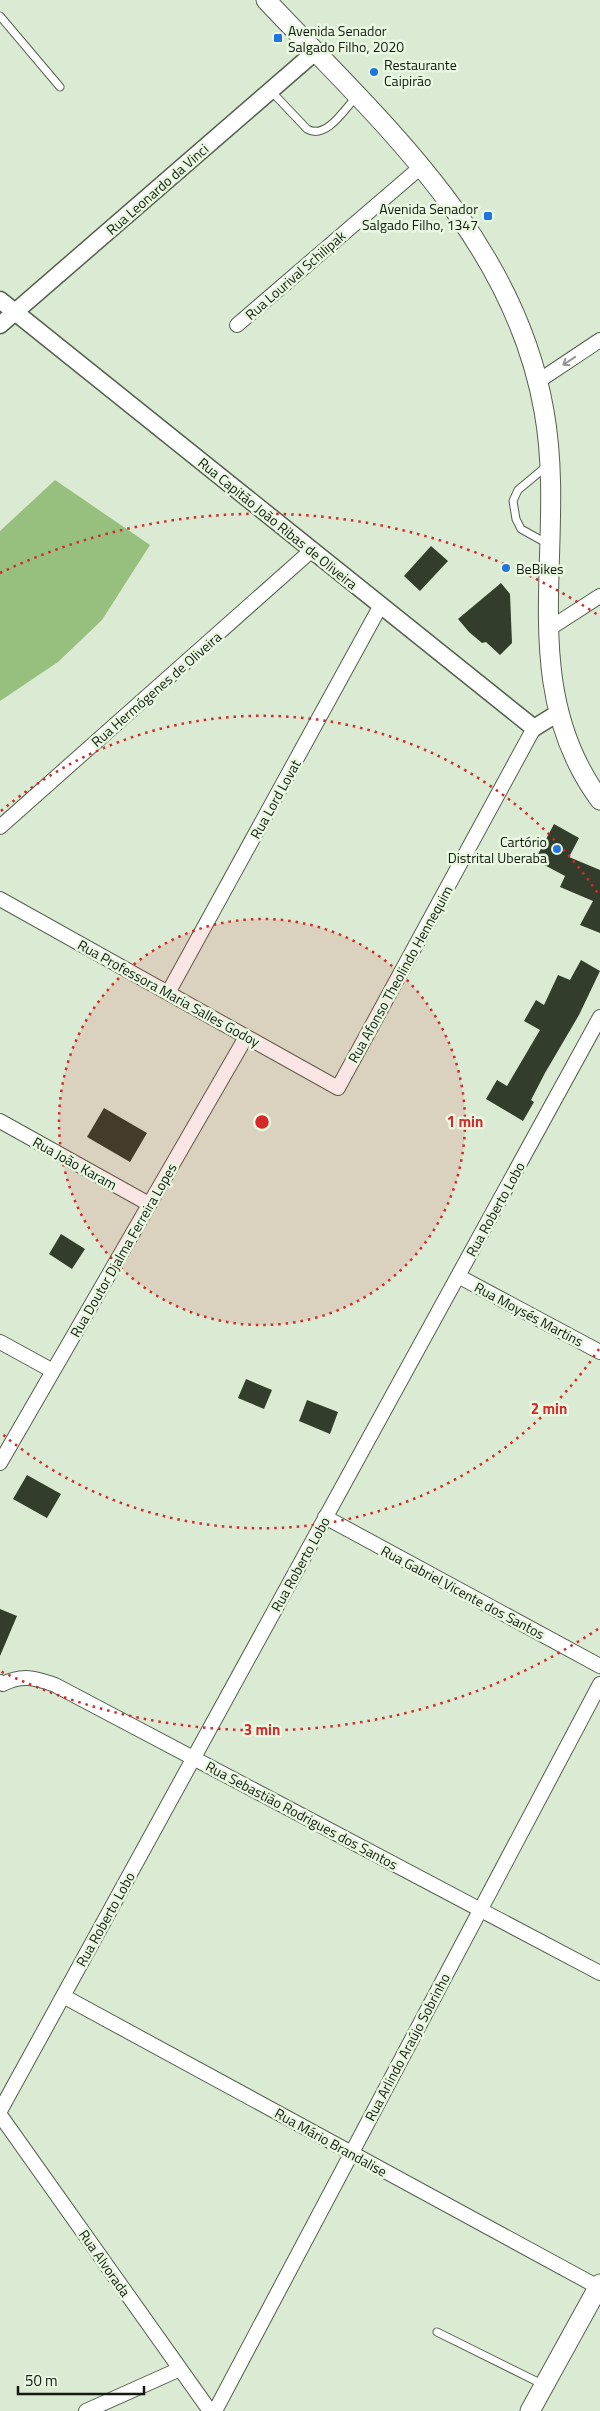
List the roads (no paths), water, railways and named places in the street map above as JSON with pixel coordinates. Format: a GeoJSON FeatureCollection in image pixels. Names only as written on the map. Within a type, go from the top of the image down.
{"type":"FeatureCollection","features":[{"type":"Feature","properties":{"kind":"main road"},"geometry":{"type":"LineString","coordinates":[[266,0],[422,166],[458,213],[491,267],[518,325],[538,382],[544,409],[551,462],[548,630],[550,673],[558,713],[572,753],[600,800]]}},
{"type":"Feature","properties":{"kind":"main road"},"geometry":{"type":"LineString","coordinates":[[530,2411],[599,2286]]}},
{"type":"Feature","properties":{"kind":"street","name":"Rua Leonardo da Vinci"},"geometry":{"type":"LineString","coordinates":[[0,325],[315,52]]}},
{"type":"Feature","properties":{"kind":"street","name":"Rua Lourival Schilipak"},"geometry":{"type":"LineString","coordinates":[[237,325],[422,166]]}},
{"type":"Feature","properties":{"kind":"street","name":"Rua Capitão João Ribas de Oliveira"},"geometry":{"type":"LineString","coordinates":[[0,300],[534,728]]}},
{"type":"Feature","properties":{"kind":"street"},"geometry":{"type":"LineString","coordinates":[[538,382],[600,340]]}},
{"type":"Feature","properties":{"kind":"street","name":"Rua Hermógenes de Oliveira"},"geometry":{"type":"LineString","coordinates":[[0,827],[312,550]]}},
{"type":"Feature","properties":{"kind":"street"},"geometry":{"type":"LineString","coordinates":[[548,630],[600,596]]}},
{"type":"Feature","properties":{"kind":"street","name":"Rua Lord Lovat"},"geometry":{"type":"LineString","coordinates":[[168,993],[381,605]]}},
{"type":"Feature","properties":{"kind":"street"},"geometry":{"type":"LineString","coordinates":[[534,728],[558,713]]}},
{"type":"Feature","properties":{"kind":"street","name":"Rua Afonso Theolindo Hennequim"},"geometry":{"type":"LineString","coordinates":[[338,1088],[534,728]]}},
{"type":"Feature","properties":{"kind":"street","name":"Rua Professora Maria Salles Godoy"},"geometry":{"type":"LineString","coordinates":[[0,899],[338,1088]]}},
{"type":"Feature","properties":{"kind":"street","name":"Rua Roberto Lobo"},"geometry":{"type":"LineString","coordinates":[[0,2111],[600,1017]]}},
{"type":"Feature","properties":{"kind":"street","name":"Rua Doutor Djalma Ferreira Lopes"},"geometry":{"type":"LineString","coordinates":[[0,1463],[246,1037]]}},
{"type":"Feature","properties":{"kind":"street","name":"Rua João Karam"},"geometry":{"type":"LineString","coordinates":[[0,1121],[150,1204]]}},
{"type":"Feature","properties":{"kind":"street","name":"Rua Moysés Martins"},"geometry":{"type":"LineString","coordinates":[[458,1276],[600,1352]]}},
{"type":"Feature","properties":{"kind":"street"},"geometry":{"type":"LineString","coordinates":[[0,1342],[53,1371]]}},
{"type":"Feature","properties":{"kind":"street","name":"Rua Gabriel Vicente dos Santos"},"geometry":{"type":"LineString","coordinates":[[325,1517],[600,1666]]}},
{"type":"Feature","properties":{"kind":"street","name":"Rua Sebastião Rodrigues dos Santos"},"geometry":{"type":"LineString","coordinates":[[1,1685],[15,1678],[25,1676],[55,1685],[600,1973]]}},
{"type":"Feature","properties":{"kind":"street","name":"Rua Arlindo Araújo Sobrinho"},"geometry":{"type":"LineString","coordinates":[[215,2411],[600,1684]]}},
{"type":"Feature","properties":{"kind":"street","name":"Rua Mário Brandalise"},"geometry":{"type":"LineString","coordinates":[[63,1996],[599,2286]]}},
{"type":"Feature","properties":{"kind":"street","name":"Rua Alvorada"},"geometry":{"type":"LineString","coordinates":[[0,2115],[210,2411]]}},
{"type":"Feature","properties":{"kind":"street"},"geometry":{"type":"LineString","coordinates":[[86,2411],[180,2369]]}},
{"type":"Feature","properties":{"kind":"lane"},"geometry":{"type":"LineString","coordinates":[[0,16],[60,87]]}},
{"type":"Feature","properties":{"kind":"lane"},"geometry":{"type":"LineString","coordinates":[[271,90],[306,129],[313,132],[319,132],[330,126],[357,97]]}},
{"type":"Feature","properties":{"kind":"lane"},"geometry":{"type":"LineString","coordinates":[[550,546],[521,529],[516,519],[512,501],[518,490],[551,462]]}},
{"type":"Feature","properties":{"kind":"lane"},"geometry":{"type":"LineString","coordinates":[[437,2332],[544,2385]]}},
{"type":"Feature","properties":{"kind":"place","name":"Avenida Senador Salgado Filho, 2020"},"geometry":{"type":"Point","coordinates":[278,38]}},
{"type":"Feature","properties":{"kind":"place","name":"Restaurante Caipirão"},"geometry":{"type":"Point","coordinates":[374,72]}},
{"type":"Feature","properties":{"kind":"place","name":"Avenida Senador Salgado Filho, 1347"},"geometry":{"type":"Point","coordinates":[488,216]}},
{"type":"Feature","properties":{"kind":"place","name":"BeBikes"},"geometry":{"type":"Point","coordinates":[506,568]}},
{"type":"Feature","properties":{"kind":"place","name":"Cartório Distrital Uberaba"},"geometry":{"type":"Point","coordinates":[557,849]}}]}
